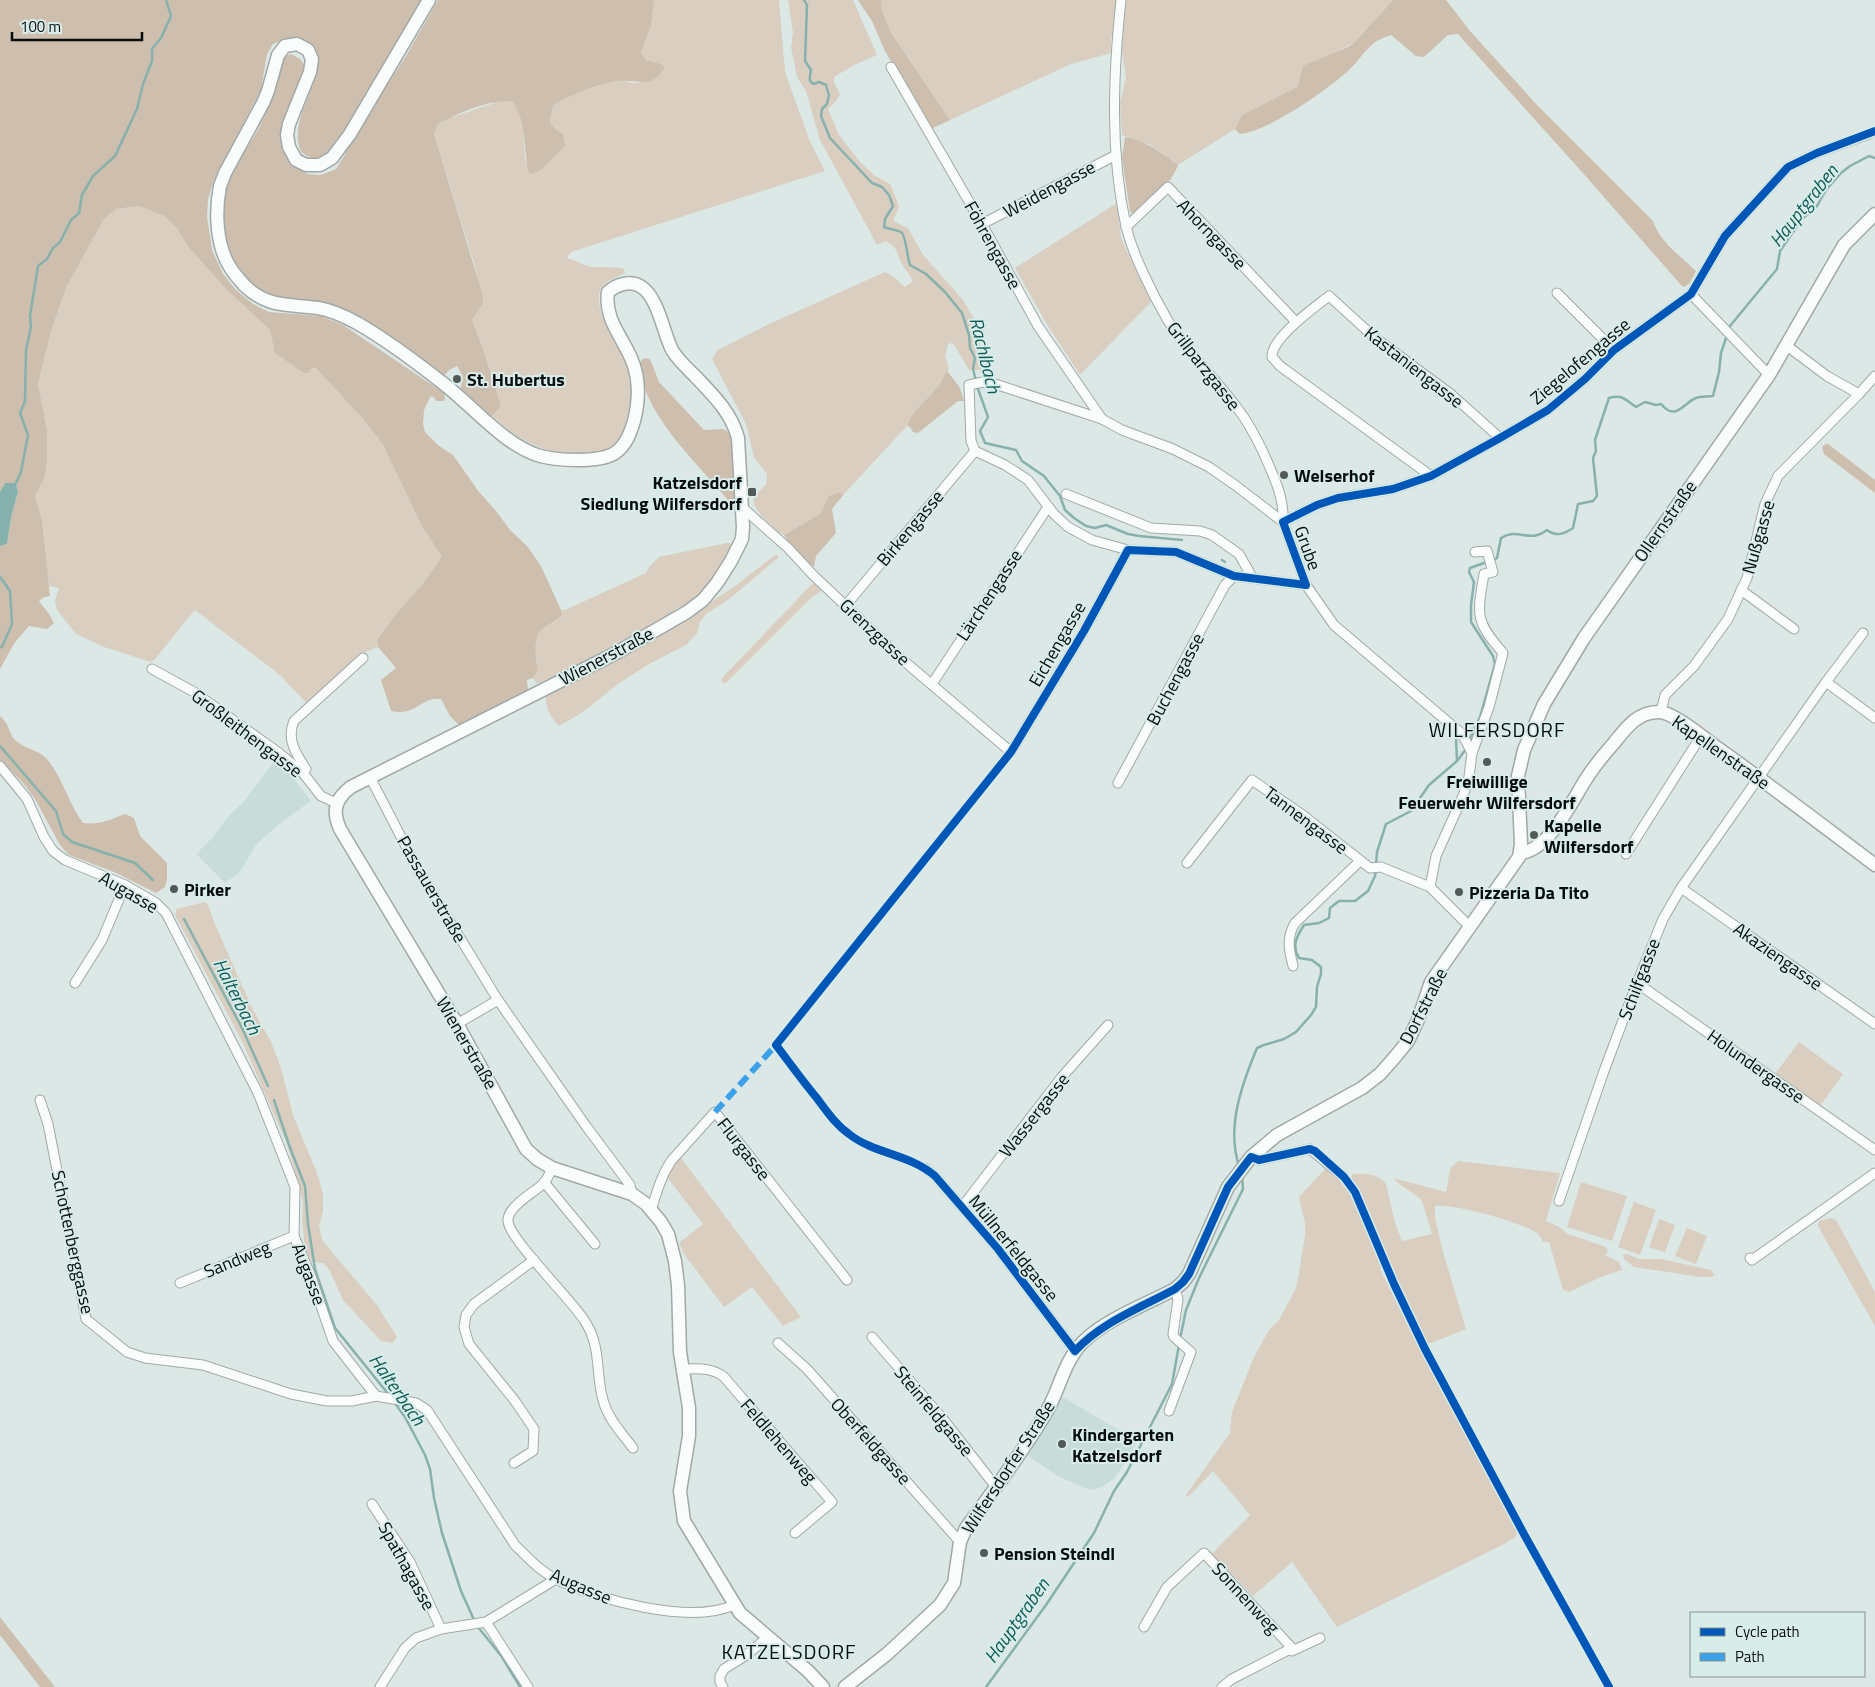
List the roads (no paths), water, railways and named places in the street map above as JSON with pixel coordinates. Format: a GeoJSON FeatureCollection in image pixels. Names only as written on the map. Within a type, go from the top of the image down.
{"type":"FeatureCollection","features":[{"type":"Feature","properties":{"kind":"street","name":"Wienerstraße"},"geometry":{"type":"LineString","coordinates":[[429,0],[350,134],[332,158],[320,165],[306,165],[296,160],[289,147],[286,135],[310,72],[312,59],[308,50],[297,44],[286,46],[278,55],[268,91],[220,186],[218,226],[222,249],[230,268],[245,286],[258,296],[272,303],[320,308],[356,322],[444,384],[499,432],[520,446],[537,455],[568,460],[589,460],[613,454],[623,446],[629,437],[636,414],[637,374],[608,313],[607,301],[608,292],[615,286],[626,283],[639,285],[651,296],[673,351],[684,366],[722,404],[734,425],[738,438],[743,508],[742,539],[731,561],[717,582],[703,600],[687,612],[616,653],[343,792],[336,803],[335,814],[340,829],[457,1024],[526,1149],[537,1160],[552,1168],[632,1194],[651,1210],[668,1234],[675,1261],[678,1285],[682,1369],[689,1408],[687,1454],[680,1486],[682,1514],[690,1533],[734,1605],[748,1621],[808,1670],[823,1687]]}},
{"type":"Feature","properties":{"kind":"street","name":"Grillparzgasse"},"geometry":{"type":"LineString","coordinates":[[1120,0],[1115,57],[1116,155],[1126,227],[1137,259],[1167,319],[1182,342],[1236,406],[1259,442],[1277,484],[1284,507],[1283,522]]}},
{"type":"Feature","properties":{"kind":"street","name":"Föhrengasse"},"geometry":{"type":"LineString","coordinates":[[891,67],[982,224],[1038,326],[1102,419]]}},
{"type":"Feature","properties":{"kind":"street","name":"Ziegelofengasse"},"geometry":{"type":"LineString","coordinates":[[1283,522],[1317,505],[1338,498],[1394,489],[1431,476],[1548,410],[1586,379],[1614,350],[1691,294],[1725,236],[1788,167],[1817,153],[1869,134]]}},
{"type":"Feature","properties":{"kind":"street","name":"Weidengasse"},"geometry":{"type":"LineString","coordinates":[[982,224],[1116,155]]}},
{"type":"Feature","properties":{"kind":"street","name":"Ahorngasse"},"geometry":{"type":"LineString","coordinates":[[1126,227],[1168,188],[1296,322]]}},
{"type":"Feature","properties":{"kind":"street","name":"Ollernstraße"},"geometry":{"type":"LineString","coordinates":[[1520,852],[1518,776],[1524,750],[1540,711],[1584,638],[1769,375],[1844,245],[1875,214]]}},
{"type":"Feature","properties":{"kind":"street"},"geometry":{"type":"LineString","coordinates":[[1557,293],[1614,350]]}},
{"type":"Feature","properties":{"kind":"street"},"geometry":{"type":"LineString","coordinates":[[1691,294],[1769,375]]}},
{"type":"Feature","properties":{"kind":"street","name":"Kastaniengasse"},"geometry":{"type":"LineString","coordinates":[[1296,322],[1329,296],[1374,337],[1452,396],[1500,438]]}},
{"type":"Feature","properties":{"kind":"street"},"geometry":{"type":"LineString","coordinates":[[1296,322],[1273,348],[1272,357],[1280,366],[1431,476]]}},
{"type":"Feature","properties":{"kind":"street"},"geometry":{"type":"LineString","coordinates":[[1787,346],[1827,376],[1859,394]]}},
{"type":"Feature","properties":{"kind":"street","name":"Nußgasse"},"geometry":{"type":"LineString","coordinates":[[1661,712],[1665,694],[1694,666],[1728,619],[1746,578],[1765,504],[1778,476],[1875,376]]}},
{"type":"Feature","properties":{"kind":"street","name":"Grube"},"geometry":{"type":"LineString","coordinates":[[975,451],[971,440],[969,385],[983,382],[998,385],[1102,419],[1122,430],[1173,450],[1209,467],[1283,522],[1306,585],[1334,625],[1462,734],[1471,751]]}},
{"type":"Feature","properties":{"kind":"street"},"geometry":{"type":"LineString","coordinates":[[975,451],[1005,465],[1028,480],[1048,507],[1068,527],[1092,540],[1128,550],[1176,552],[1234,576],[1306,585]]}},
{"type":"Feature","properties":{"kind":"street","name":"Birkengasse"},"geometry":{"type":"LineString","coordinates":[[846,605],[975,451]]}},
{"type":"Feature","properties":{"kind":"street"},"geometry":{"type":"LineString","coordinates":[[1066,494],[1151,528],[1200,532],[1212,536],[1239,554],[1252,577]]}},
{"type":"Feature","properties":{"kind":"street","name":"Lärchengasse"},"geometry":{"type":"LineString","coordinates":[[932,684],[1048,507]]}},
{"type":"Feature","properties":{"kind":"street","name":"Grenzgasse"},"geometry":{"type":"LineString","coordinates":[[743,508],[788,548],[904,661],[1011,752]]}},
{"type":"Feature","properties":{"kind":"street","name":"Eichengasse"},"geometry":{"type":"LineString","coordinates":[[1011,752],[1084,631],[1128,550]]}},
{"type":"Feature","properties":{"kind":"street"},"geometry":{"type":"LineString","coordinates":[[1470,928],[1430,887],[1436,856],[1463,796],[1469,777],[1471,751],[1489,707],[1503,653],[1492,641],[1479,620],[1479,603],[1484,574],[1493,572],[1487,551],[1476,552]]}},
{"type":"Feature","properties":{"kind":"street","name":"Buchengasse"},"geometry":{"type":"LineString","coordinates":[[1118,783],[1225,585],[1234,576]]}},
{"type":"Feature","properties":{"kind":"street"},"geometry":{"type":"LineString","coordinates":[[1741,590],[1794,629]]}},
{"type":"Feature","properties":{"kind":"street","name":"Schilfgasse"},"geometry":{"type":"LineString","coordinates":[[1559,1201],[1604,1070],[1663,919],[1681,888],[1826,682],[1863,633]]}},
{"type":"Feature","properties":{"kind":"street"},"geometry":{"type":"LineString","coordinates":[[303,773],[306,768],[300,760],[290,735],[294,721],[363,658]]}},
{"type":"Feature","properties":{"kind":"street","name":"Großleithengasse"},"geometry":{"type":"LineString","coordinates":[[152,669],[194,692],[279,753],[303,773],[318,793],[336,803]]}},
{"type":"Feature","properties":{"kind":"street"},"geometry":{"type":"LineString","coordinates":[[1826,682],[1875,718]]}},
{"type":"Feature","properties":{"kind":"street","name":"Kapellenstraße"},"geometry":{"type":"LineString","coordinates":[[1520,852],[1535,848],[1560,822],[1590,773],[1623,730],[1638,717],[1648,713],[1661,712],[1701,736],[1875,865]]}},
{"type":"Feature","properties":{"kind":"street"},"geometry":{"type":"LineString","coordinates":[[1626,854],[1701,736]]}},
{"type":"Feature","properties":{"kind":"street","name":"Augasse"},"geometry":{"type":"LineString","coordinates":[[0,766],[28,799],[44,837],[53,851],[65,860],[125,885],[156,903],[166,913],[258,1093],[295,1186],[294,1236],[310,1274],[333,1341],[379,1396],[416,1403],[426,1410],[515,1545],[533,1564],[556,1579],[627,1605],[678,1612],[725,1609],[734,1605]]}},
{"type":"Feature","properties":{"kind":"street","name":"Passauerstraße"},"geometry":{"type":"LineString","coordinates":[[370,777],[416,866],[498,1000],[586,1126],[630,1185],[632,1194]]}},
{"type":"Feature","properties":{"kind":"street","name":"Tannengasse"},"geometry":{"type":"LineString","coordinates":[[1186,863],[1252,780],[1304,816],[1370,868],[1382,867],[1430,887]]}},
{"type":"Feature","properties":{"kind":"street","name":"Dorfstraße"},"geometry":{"type":"LineString","coordinates":[[1231,1182],[1247,1162],[1277,1135],[1362,1088],[1380,1074],[1408,1040],[1418,1020],[1431,982],[1514,865],[1520,852]]}},
{"type":"Feature","properties":{"kind":"street"},"geometry":{"type":"LineString","coordinates":[[1293,966],[1288,945],[1290,931],[1295,923],[1360,861]]}},
{"type":"Feature","properties":{"kind":"street"},"geometry":{"type":"LineString","coordinates":[[75,983],[102,940],[125,885]]}},
{"type":"Feature","properties":{"kind":"street","name":"Akaziengasse"},"geometry":{"type":"LineString","coordinates":[[1681,888],[1875,1024]]}},
{"type":"Feature","properties":{"kind":"street","name":"Holundergasse"},"geometry":{"type":"LineString","coordinates":[[1638,983],[1875,1150]]}},
{"type":"Feature","properties":{"kind":"street"},"geometry":{"type":"LineString","coordinates":[[457,1024],[498,1000]]}},
{"type":"Feature","properties":{"kind":"street","name":"Wassergasse"},"geometry":{"type":"LineString","coordinates":[[962,1206],[1061,1078],[1108,1025]]}},
{"type":"Feature","properties":{"kind":"street","name":"Schottenberggasse"},"geometry":{"type":"LineString","coordinates":[[40,1100],[48,1124],[86,1319],[127,1352],[145,1358],[203,1365],[291,1394],[327,1400],[352,1401],[379,1396]]}},
{"type":"Feature","properties":{"kind":"street","name":"Flurgasse"},"geometry":{"type":"LineString","coordinates":[[651,1210],[665,1169],[715,1112],[847,1280]]}},
{"type":"Feature","properties":{"kind":"street"},"geometry":{"type":"LineString","coordinates":[[1247,1162],[1310,1150],[1315,1151],[1344,1177]]}},
{"type":"Feature","properties":{"kind":"street"},"geometry":{"type":"LineString","coordinates":[[552,1168],[544,1182],[510,1210],[508,1222],[512,1232],[583,1317],[592,1331],[596,1344],[602,1398],[608,1415],[633,1448]]}},
{"type":"Feature","properties":{"kind":"street","name":"Müllnerfeldgasse"},"geometry":{"type":"LineString","coordinates":[[925,1168],[962,1206],[998,1249],[1075,1351]]}},
{"type":"Feature","properties":{"kind":"street"},"geometry":{"type":"LineString","coordinates":[[1750,1258],[1752,1260],[1875,1172]]}},
{"type":"Feature","properties":{"kind":"street"},"geometry":{"type":"LineString","coordinates":[[544,1182],[596,1244]]}},
{"type":"Feature","properties":{"kind":"street","name":"Wilfersdorfer Straße"},"geometry":{"type":"LineString","coordinates":[[845,1687],[886,1654],[940,1605],[954,1584],[960,1542],[966,1528],[1046,1414],[1075,1351],[1093,1333],[1175,1289],[1189,1274],[1231,1182]]}},
{"type":"Feature","properties":{"kind":"street","name":"Sandweg"},"geometry":{"type":"LineString","coordinates":[[180,1283],[294,1236]]}},
{"type":"Feature","properties":{"kind":"street"},"geometry":{"type":"LineString","coordinates":[[514,1463],[533,1451],[534,1429],[515,1401],[469,1344],[464,1328],[466,1315],[474,1304],[534,1260]]}},
{"type":"Feature","properties":{"kind":"street"},"geometry":{"type":"LineString","coordinates":[[1169,1411],[1191,1352],[1176,1340],[1172,1334],[1178,1299],[1175,1289]]}},
{"type":"Feature","properties":{"kind":"street","name":"Steinfeldgasse"},"geometry":{"type":"LineString","coordinates":[[872,1336],[943,1419],[996,1487]]}},
{"type":"Feature","properties":{"kind":"street","name":"Oberfeldgasse"},"geometry":{"type":"LineString","coordinates":[[778,1343],[807,1369],[960,1542]]}},
{"type":"Feature","properties":{"kind":"street","name":"Feldlehenweg"},"geometry":{"type":"LineString","coordinates":[[682,1369],[716,1370],[724,1377],[832,1502],[795,1533]]}},
{"type":"Feature","properties":{"kind":"street","name":"Spathagasse"},"geometry":{"type":"LineString","coordinates":[[372,1504],[410,1562],[441,1629]]}},
{"type":"Feature","properties":{"kind":"street","name":"Sonnenweg"},"geometry":{"type":"LineString","coordinates":[[1144,1627],[1167,1586],[1204,1553],[1292,1648]]}},
{"type":"Feature","properties":{"kind":"street"},"geometry":{"type":"LineString","coordinates":[[380,1687],[405,1648],[416,1638],[441,1629],[480,1623],[556,1579]]}},
{"type":"Feature","properties":{"kind":"street"},"geometry":{"type":"LineString","coordinates":[[480,1623],[528,1687]]}},
{"type":"Feature","properties":{"kind":"street"},"geometry":{"type":"LineString","coordinates":[[723,1687],[720,1682],[720,1676],[724,1669],[745,1656],[768,1637]]}},
{"type":"Feature","properties":{"kind":"street"},"geometry":{"type":"LineString","coordinates":[[1222,1687],[1232,1679],[1292,1648],[1292,1651],[1320,1638]]}},
{"type":"Feature","properties":{"kind":"water"},"geometry":{"type":"Polygon","coordinates":[[[5,483],[16,483],[18,492],[7,544],[0,546],[0,492],[5,483]]]}},
{"type":"Feature","properties":{"kind":"waterway"},"geometry":{"type":"LineString","coordinates":[[16,483],[21,472],[28,435],[20,413],[25,401],[26,350],[31,327],[30,316],[38,266],[47,259],[53,248],[60,242],[71,220],[79,213],[82,195],[93,176],[115,156],[137,109],[143,84],[152,61],[152,49],[161,38],[171,16],[166,0]]}},
{"type":"Feature","properties":{"kind":"waterway","name":"Rachlbach"},"geometry":{"type":"LineString","coordinates":[[804,0],[807,5],[805,61],[811,70],[811,83],[819,82],[826,85],[829,95],[827,104],[822,109],[821,116],[830,138],[872,183],[882,187],[889,195],[893,206],[885,219],[884,227],[903,234],[910,265],[926,274],[945,292],[962,313],[969,335],[970,348],[975,358],[973,369],[976,381]]}},
{"type":"Feature","properties":{"kind":"waterway","name":"Hauptgraben"},"geometry":{"type":"LineString","coordinates":[[1492,561],[1497,558],[1501,538],[1513,534],[1535,536],[1547,530],[1557,534],[1566,532],[1573,528],[1578,504],[1593,501],[1597,496],[1593,458],[1596,451],[1595,440],[1609,398],[1621,397],[1636,407],[1645,402],[1656,405],[1661,404],[1666,409],[1675,411],[1696,398],[1713,396],[1719,372],[1721,353],[1730,326],[1777,269],[1780,251],[1802,219],[1817,206],[1826,190],[1841,173],[1869,156],[1875,158]]}},
{"type":"Feature","properties":{"kind":"waterway","name":"Rachlbach"},"geometry":{"type":"LineString","coordinates":[[977,386],[988,417],[980,431],[985,443],[1016,450],[1022,461],[1044,476],[1060,496],[1065,510],[1074,518],[1086,526],[1095,528],[1106,525],[1128,534],[1182,540]]}},
{"type":"Feature","properties":{"kind":"waterway","name":"Hauptgraben"},"geometry":{"type":"LineString","coordinates":[[1469,741],[1480,717],[1495,664],[1493,656],[1471,622],[1474,582],[1469,572],[1470,568],[1487,562]]}},
{"type":"Feature","properties":{"kind":"waterway"},"geometry":{"type":"LineString","coordinates":[[0,577],[10,591],[12,624],[2,647],[0,647]]}},
{"type":"Feature","properties":{"kind":"waterway","name":"Rachlbach"},"geometry":{"type":"LineString","coordinates":[[1456,738],[1457,761]]}},
{"type":"Feature","properties":{"kind":"waterway","name":"Halterbach"},"geometry":{"type":"LineString","coordinates":[[0,746],[56,811],[63,834],[72,842],[135,863],[153,880]]}},
{"type":"Feature","properties":{"kind":"waterway","name":"Hauptgraben"},"geometry":{"type":"LineString","coordinates":[[1376,865],[1377,852],[1386,824],[1411,811],[1429,785],[1457,761],[1466,749]]}},
{"type":"Feature","properties":{"kind":"waterway","name":"Hauptgraben"},"geometry":{"type":"LineString","coordinates":[[1239,1166],[1235,1151],[1235,1121],[1241,1091],[1257,1048],[1284,1039],[1296,1032],[1316,1007],[1321,967],[1312,960],[1299,958],[1295,949],[1297,937],[1304,925],[1319,923],[1329,918],[1330,908],[1339,901],[1355,901],[1368,891],[1376,870]]}},
{"type":"Feature","properties":{"kind":"waterway","name":"Halterbach"},"geometry":{"type":"LineString","coordinates":[[184,919],[242,1028],[268,1086]]}},
{"type":"Feature","properties":{"kind":"waterway","name":"Halterbach"},"geometry":{"type":"LineString","coordinates":[[274,1100],[305,1186],[308,1224],[315,1269],[335,1328],[389,1395]]}},
{"type":"Feature","properties":{"kind":"waterway","name":"Hauptgraben"},"geometry":{"type":"LineString","coordinates":[[1180,1339],[1186,1310],[1199,1278],[1243,1189],[1242,1176]]}},
{"type":"Feature","properties":{"kind":"waterway","name":"Hauptgraben"},"geometry":{"type":"LineString","coordinates":[[986,1687],[1046,1605],[1094,1533],[1114,1491],[1127,1472],[1172,1384],[1179,1345]]}},
{"type":"Feature","properties":{"kind":"waterway","name":"Halterbach"},"geometry":{"type":"LineString","coordinates":[[394,1402],[405,1417],[425,1455],[430,1469],[442,1533],[461,1591],[475,1622]]}},
{"type":"Feature","properties":{"kind":"waterway","name":"Halterbach"},"geometry":{"type":"LineString","coordinates":[[478,1627],[502,1657],[520,1687]]}},
{"type":"Feature","properties":{"kind":"place","name":"St. Hubertus"},"geometry":{"type":"Point","coordinates":[457,379]}},
{"type":"Feature","properties":{"kind":"place","name":"Welserhof"},"geometry":{"type":"Point","coordinates":[1284,475]}},
{"type":"Feature","properties":{"kind":"place","name":"Katzelsdorf Siedlung Wilfersdorf"},"geometry":{"type":"Point","coordinates":[752,492]}},
{"type":"Feature","properties":{"kind":"place","name":"Freiwillige Feuerwehr Wilfersdorf"},"geometry":{"type":"Point","coordinates":[1487,762]}},
{"type":"Feature","properties":{"kind":"place","name":"Kapelle Wilfersdorf"},"geometry":{"type":"Point","coordinates":[1534,835]}},
{"type":"Feature","properties":{"kind":"place","name":"Pirker"},"geometry":{"type":"Point","coordinates":[174,889]}},
{"type":"Feature","properties":{"kind":"place","name":"Pizzeria Da Tito"},"geometry":{"type":"Point","coordinates":[1459,892]}},
{"type":"Feature","properties":{"kind":"place","name":"Kindergarten Katzelsdorf"},"geometry":{"type":"Point","coordinates":[1062,1444]}},
{"type":"Feature","properties":{"kind":"place","name":"Pension Steindl"},"geometry":{"type":"Point","coordinates":[984,1553]}},
{"type":"Feature","properties":{"kind":"district","name":"WILFERSDORF"},"geometry":{"type":"Point","coordinates":[1497,729]}},
{"type":"Feature","properties":{"kind":"district","name":"KATZELSDORF"},"geometry":{"type":"Point","coordinates":[789,1651]}}]}
